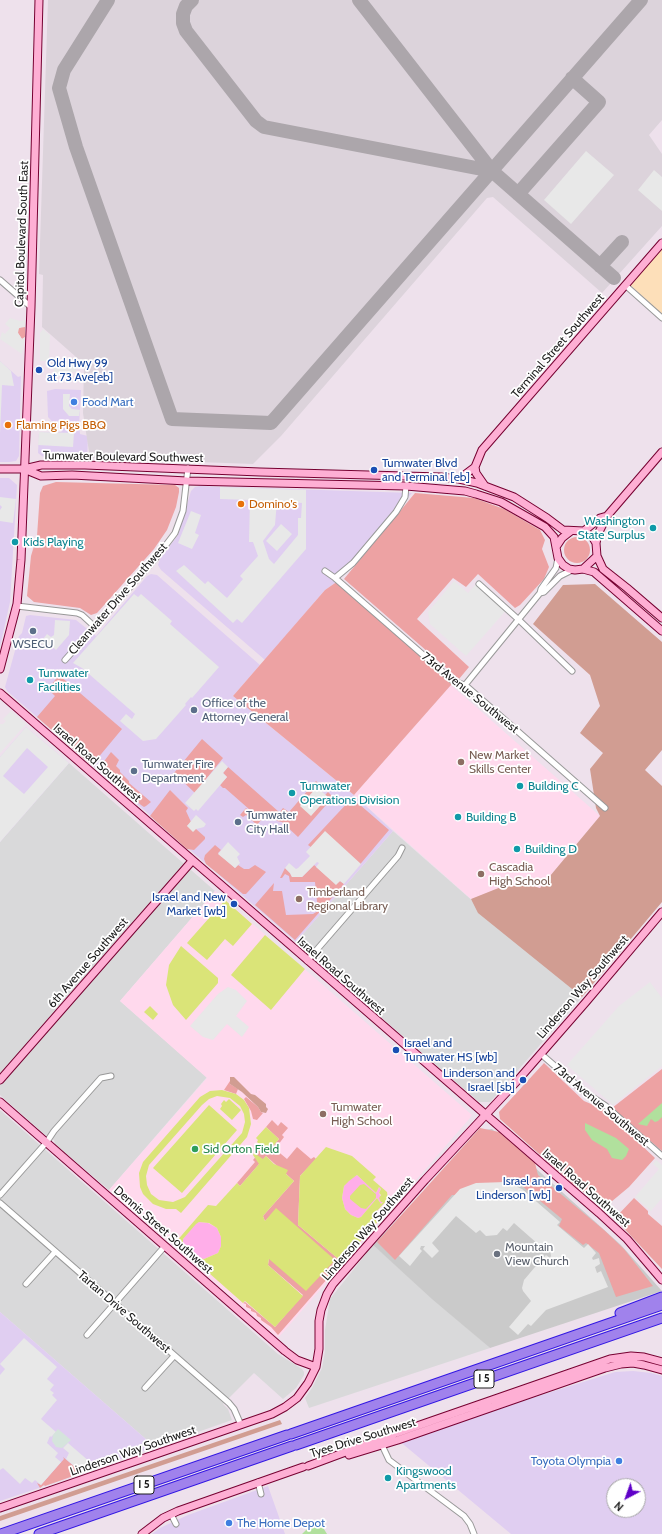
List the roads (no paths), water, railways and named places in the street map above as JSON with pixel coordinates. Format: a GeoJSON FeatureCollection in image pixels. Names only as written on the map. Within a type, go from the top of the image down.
{"type":"FeatureCollection","features":[{"type":"Feature","properties":{"kind":"highway"},"geometry":{"type":"LineString","coordinates":[[507,1358],[551,1338],[662,1297]]}},
{"type":"Feature","properties":{"kind":"highway","name":"I 5"},"geometry":{"type":"LineString","coordinates":[[1,1534],[662,1305]]}},
{"type":"Feature","properties":{"kind":"highway","name":"I 5"},"geometry":{"type":"LineString","coordinates":[[39,1534],[662,1318]]}},
{"type":"Feature","properties":{"kind":"street","name":"Capitol Boulevard South East"},"geometry":{"type":"LineString","coordinates":[[0,669],[16,606],[21,560],[31,307],[39,0]]}},
{"type":"Feature","properties":{"kind":"street","name":"Terminal Street Southwest"},"geometry":{"type":"LineString","coordinates":[[459,479],[475,467],[482,450],[662,243]]}},
{"type":"Feature","properties":{"kind":"street"},"geometry":{"type":"LineString","coordinates":[[0,280],[31,307]]}},
{"type":"Feature","properties":{"kind":"street"},"geometry":{"type":"LineString","coordinates":[[625,285],[662,318]]}},
{"type":"Feature","properties":{"kind":"street"},"geometry":{"type":"LineString","coordinates":[[662,452],[607,516],[600,530],[596,543],[597,556],[603,569],[628,588],[662,618]]}},
{"type":"Feature","properties":{"kind":"street","name":"Tumwater Boulevard Southwest"},"geometry":{"type":"LineString","coordinates":[[24,469],[41,465],[85,465],[459,479],[485,486],[514,497],[542,514],[561,529],[571,531]]}},
{"type":"Feature","properties":{"kind":"street"},"geometry":{"type":"LineString","coordinates":[[475,467],[476,473],[485,486]]}},
{"type":"Feature","properties":{"kind":"street","name":"Cleanwater Drive Southwest"},"geometry":{"type":"LineString","coordinates":[[65,660],[156,558],[175,533],[183,510],[188,468]]}},
{"type":"Feature","properties":{"kind":"street"},"geometry":{"type":"LineString","coordinates":[[0,469],[24,469]]}},
{"type":"Feature","properties":{"kind":"street","name":"Tumwater Boulevard Southwest"},"geometry":{"type":"LineString","coordinates":[[24,469],[41,476],[72,475],[187,481],[446,488],[476,494],[501,502],[545,527],[552,535],[556,547]]}},
{"type":"Feature","properties":{"kind":"street"},"geometry":{"type":"LineString","coordinates":[[335,578],[353,562],[396,512],[405,498],[406,486]]}},
{"type":"Feature","properties":{"kind":"street"},"geometry":{"type":"LineString","coordinates":[[584,531],[600,518],[607,516]]}},
{"type":"Feature","properties":{"kind":"street"},"geometry":{"type":"LineString","coordinates":[[464,685],[540,593],[556,568],[558,558],[556,547],[562,538],[571,531],[584,531],[593,538],[596,543]]}},
{"type":"Feature","properties":{"kind":"street"},"geometry":{"type":"LineString","coordinates":[[582,569],[597,556]]}},
{"type":"Feature","properties":{"kind":"street"},"geometry":{"type":"LineString","coordinates":[[558,558],[563,565],[572,570]]}},
{"type":"Feature","properties":{"kind":"street"},"geometry":{"type":"LineString","coordinates":[[540,593],[544,592],[560,576],[572,570],[590,570],[662,631]]}},
{"type":"Feature","properties":{"kind":"street","name":"73rd Avenue Southwest"},"geometry":{"type":"LineString","coordinates":[[325,571],[335,578],[453,681],[464,685],[605,808]]}},
{"type":"Feature","properties":{"kind":"street"},"geometry":{"type":"LineString","coordinates":[[479,584],[572,671]]}},
{"type":"Feature","properties":{"kind":"street"},"geometry":{"type":"LineString","coordinates":[[16,606],[77,613],[82,615],[95,626]]}},
{"type":"Feature","properties":{"kind":"street","name":"Israel Road Southwest"},"geometry":{"type":"LineString","coordinates":[[0,693],[617,1230],[662,1280]]}},
{"type":"Feature","properties":{"kind":"street"},"geometry":{"type":"LineString","coordinates":[[307,961],[398,856],[402,848]]}},
{"type":"Feature","properties":{"kind":"street","name":"6th Avenue Southwest"},"geometry":{"type":"LineString","coordinates":[[0,1080],[192,861]]}},
{"type":"Feature","properties":{"kind":"street","name":"Linderson Way Southwest"},"geometry":{"type":"LineString","coordinates":[[0,1508],[272,1414],[289,1405],[303,1391],[316,1367],[319,1349],[319,1321],[321,1310],[327,1294],[333,1284],[540,1054],[662,912]]}},
{"type":"Feature","properties":{"kind":"street","name":"73rd Avenue Southwest"},"geometry":{"type":"LineString","coordinates":[[540,1054],[586,1093],[606,1106],[662,1156]]}},
{"type":"Feature","properties":{"kind":"street"},"geometry":{"type":"LineString","coordinates":[[0,1195],[101,1078],[112,1076]]}},
{"type":"Feature","properties":{"kind":"street","name":"Dennis Street Southwest"},"geometry":{"type":"LineString","coordinates":[[0,1102],[290,1355],[316,1367]]}},
{"type":"Feature","properties":{"kind":"street","name":"Tartan Drive Southwest"},"geometry":{"type":"LineString","coordinates":[[0,1203],[234,1409],[241,1425]]}},
{"type":"Feature","properties":{"kind":"street"},"geometry":{"type":"LineString","coordinates":[[87,1335],[165,1246]]}},
{"type":"Feature","properties":{"kind":"street"},"geometry":{"type":"LineString","coordinates":[[26,1284],[55,1252]]}},
{"type":"Feature","properties":{"kind":"street"},"geometry":{"type":"LineString","coordinates":[[145,1388],[174,1356]]}},
{"type":"Feature","properties":{"kind":"street","name":"Tyee Drive Southwest"},"geometry":{"type":"LineString","coordinates":[[662,1362],[644,1357],[631,1356],[610,1359],[380,1442],[308,1466],[605,1368],[633,1363],[662,1370]]}},
{"type":"Feature","properties":{"kind":"street"},"geometry":{"type":"LineString","coordinates":[[380,1442],[389,1460],[464,1516],[470,1524],[474,1534]]}},
{"type":"Feature","properties":{"kind":"street","name":"Tyee Drive Southwest"},"geometry":{"type":"LineString","coordinates":[[142,1534],[155,1523],[171,1514],[303,1467]]}},
{"type":"Feature","properties":{"kind":"street"},"geometry":{"type":"LineString","coordinates":[[258,1482],[261,1494]]}},
{"type":"Feature","properties":{"kind":"street"},"geometry":{"type":"LineString","coordinates":[[171,1514],[176,1524]]}},
{"type":"Feature","properties":{"kind":"place","name":"Old Hwy 99 at 73 Ave[eb]"},"geometry":{"type":"Point","coordinates":[39,370]}},
{"type":"Feature","properties":{"kind":"place","name":"Food Mart"},"geometry":{"type":"Point","coordinates":[74,402]}},
{"type":"Feature","properties":{"kind":"place","name":"Flaming Pigs BBQ"},"geometry":{"type":"Point","coordinates":[8,425]}},
{"type":"Feature","properties":{"kind":"place","name":"Tumwater Blvd and Terminal [eb]"},"geometry":{"type":"Point","coordinates":[374,470]}},
{"type":"Feature","properties":{"kind":"place","name":"Domino's"},"geometry":{"type":"Point","coordinates":[241,504]}},
{"type":"Feature","properties":{"kind":"place","name":"Washington State Surplus"},"geometry":{"type":"Point","coordinates":[653,528]}},
{"type":"Feature","properties":{"kind":"place","name":"Kids Playing"},"geometry":{"type":"Point","coordinates":[15,542]}},
{"type":"Feature","properties":{"kind":"place","name":"WSECU"},"geometry":{"type":"Point","coordinates":[33,631]}},
{"type":"Feature","properties":{"kind":"place","name":"Tumwater Facilities"},"geometry":{"type":"Point","coordinates":[30,680]}},
{"type":"Feature","properties":{"kind":"place","name":"Office of the Attorney General"},"geometry":{"type":"Point","coordinates":[194,710]}},
{"type":"Feature","properties":{"kind":"place","name":"New Market Skills Center"},"geometry":{"type":"Point","coordinates":[461,762]}},
{"type":"Feature","properties":{"kind":"place","name":"Tumwater Fire Department"},"geometry":{"type":"Point","coordinates":[134,771]}},
{"type":"Feature","properties":{"kind":"place","name":"Building C"},"geometry":{"type":"Point","coordinates":[520,786]}},
{"type":"Feature","properties":{"kind":"place","name":"Tumwater Operations Division"},"geometry":{"type":"Point","coordinates":[292,793]}},
{"type":"Feature","properties":{"kind":"place","name":"Building B"},"geometry":{"type":"Point","coordinates":[458,817]}},
{"type":"Feature","properties":{"kind":"place","name":"Tumwater City Hall"},"geometry":{"type":"Point","coordinates":[238,822]}},
{"type":"Feature","properties":{"kind":"place","name":"Building D"},"geometry":{"type":"Point","coordinates":[517,849]}},
{"type":"Feature","properties":{"kind":"place","name":"Cascadia High School"},"geometry":{"type":"Point","coordinates":[481,874]}},
{"type":"Feature","properties":{"kind":"place","name":"Timberland Regional Library"},"geometry":{"type":"Point","coordinates":[299,899]}},
{"type":"Feature","properties":{"kind":"place","name":"Israel and New Market [wb]"},"geometry":{"type":"Point","coordinates":[234,904]}},
{"type":"Feature","properties":{"kind":"place","name":"Israel and Tumwater HS [wb]"},"geometry":{"type":"Point","coordinates":[396,1050]}},
{"type":"Feature","properties":{"kind":"place","name":"Linderson and Israel [sb]"},"geometry":{"type":"Point","coordinates":[523,1080]}},
{"type":"Feature","properties":{"kind":"place","name":"Tumwater High School"},"geometry":{"type":"Point","coordinates":[323,1114]}},
{"type":"Feature","properties":{"kind":"place","name":"Sid Orton Field"},"geometry":{"type":"Point","coordinates":[195,1149]}},
{"type":"Feature","properties":{"kind":"place","name":"Israel and Linderson [wb]"},"geometry":{"type":"Point","coordinates":[559,1188]}},
{"type":"Feature","properties":{"kind":"place","name":"Mountain View Church"},"geometry":{"type":"Point","coordinates":[497,1254]}},
{"type":"Feature","properties":{"kind":"place","name":"Toyota Olympia"},"geometry":{"type":"Point","coordinates":[619,1461]}},
{"type":"Feature","properties":{"kind":"place","name":"Kingswood Apartments"},"geometry":{"type":"Point","coordinates":[388,1478]}},
{"type":"Feature","properties":{"kind":"place","name":"The Home Depot"},"geometry":{"type":"Point","coordinates":[229,1523]}}]}
